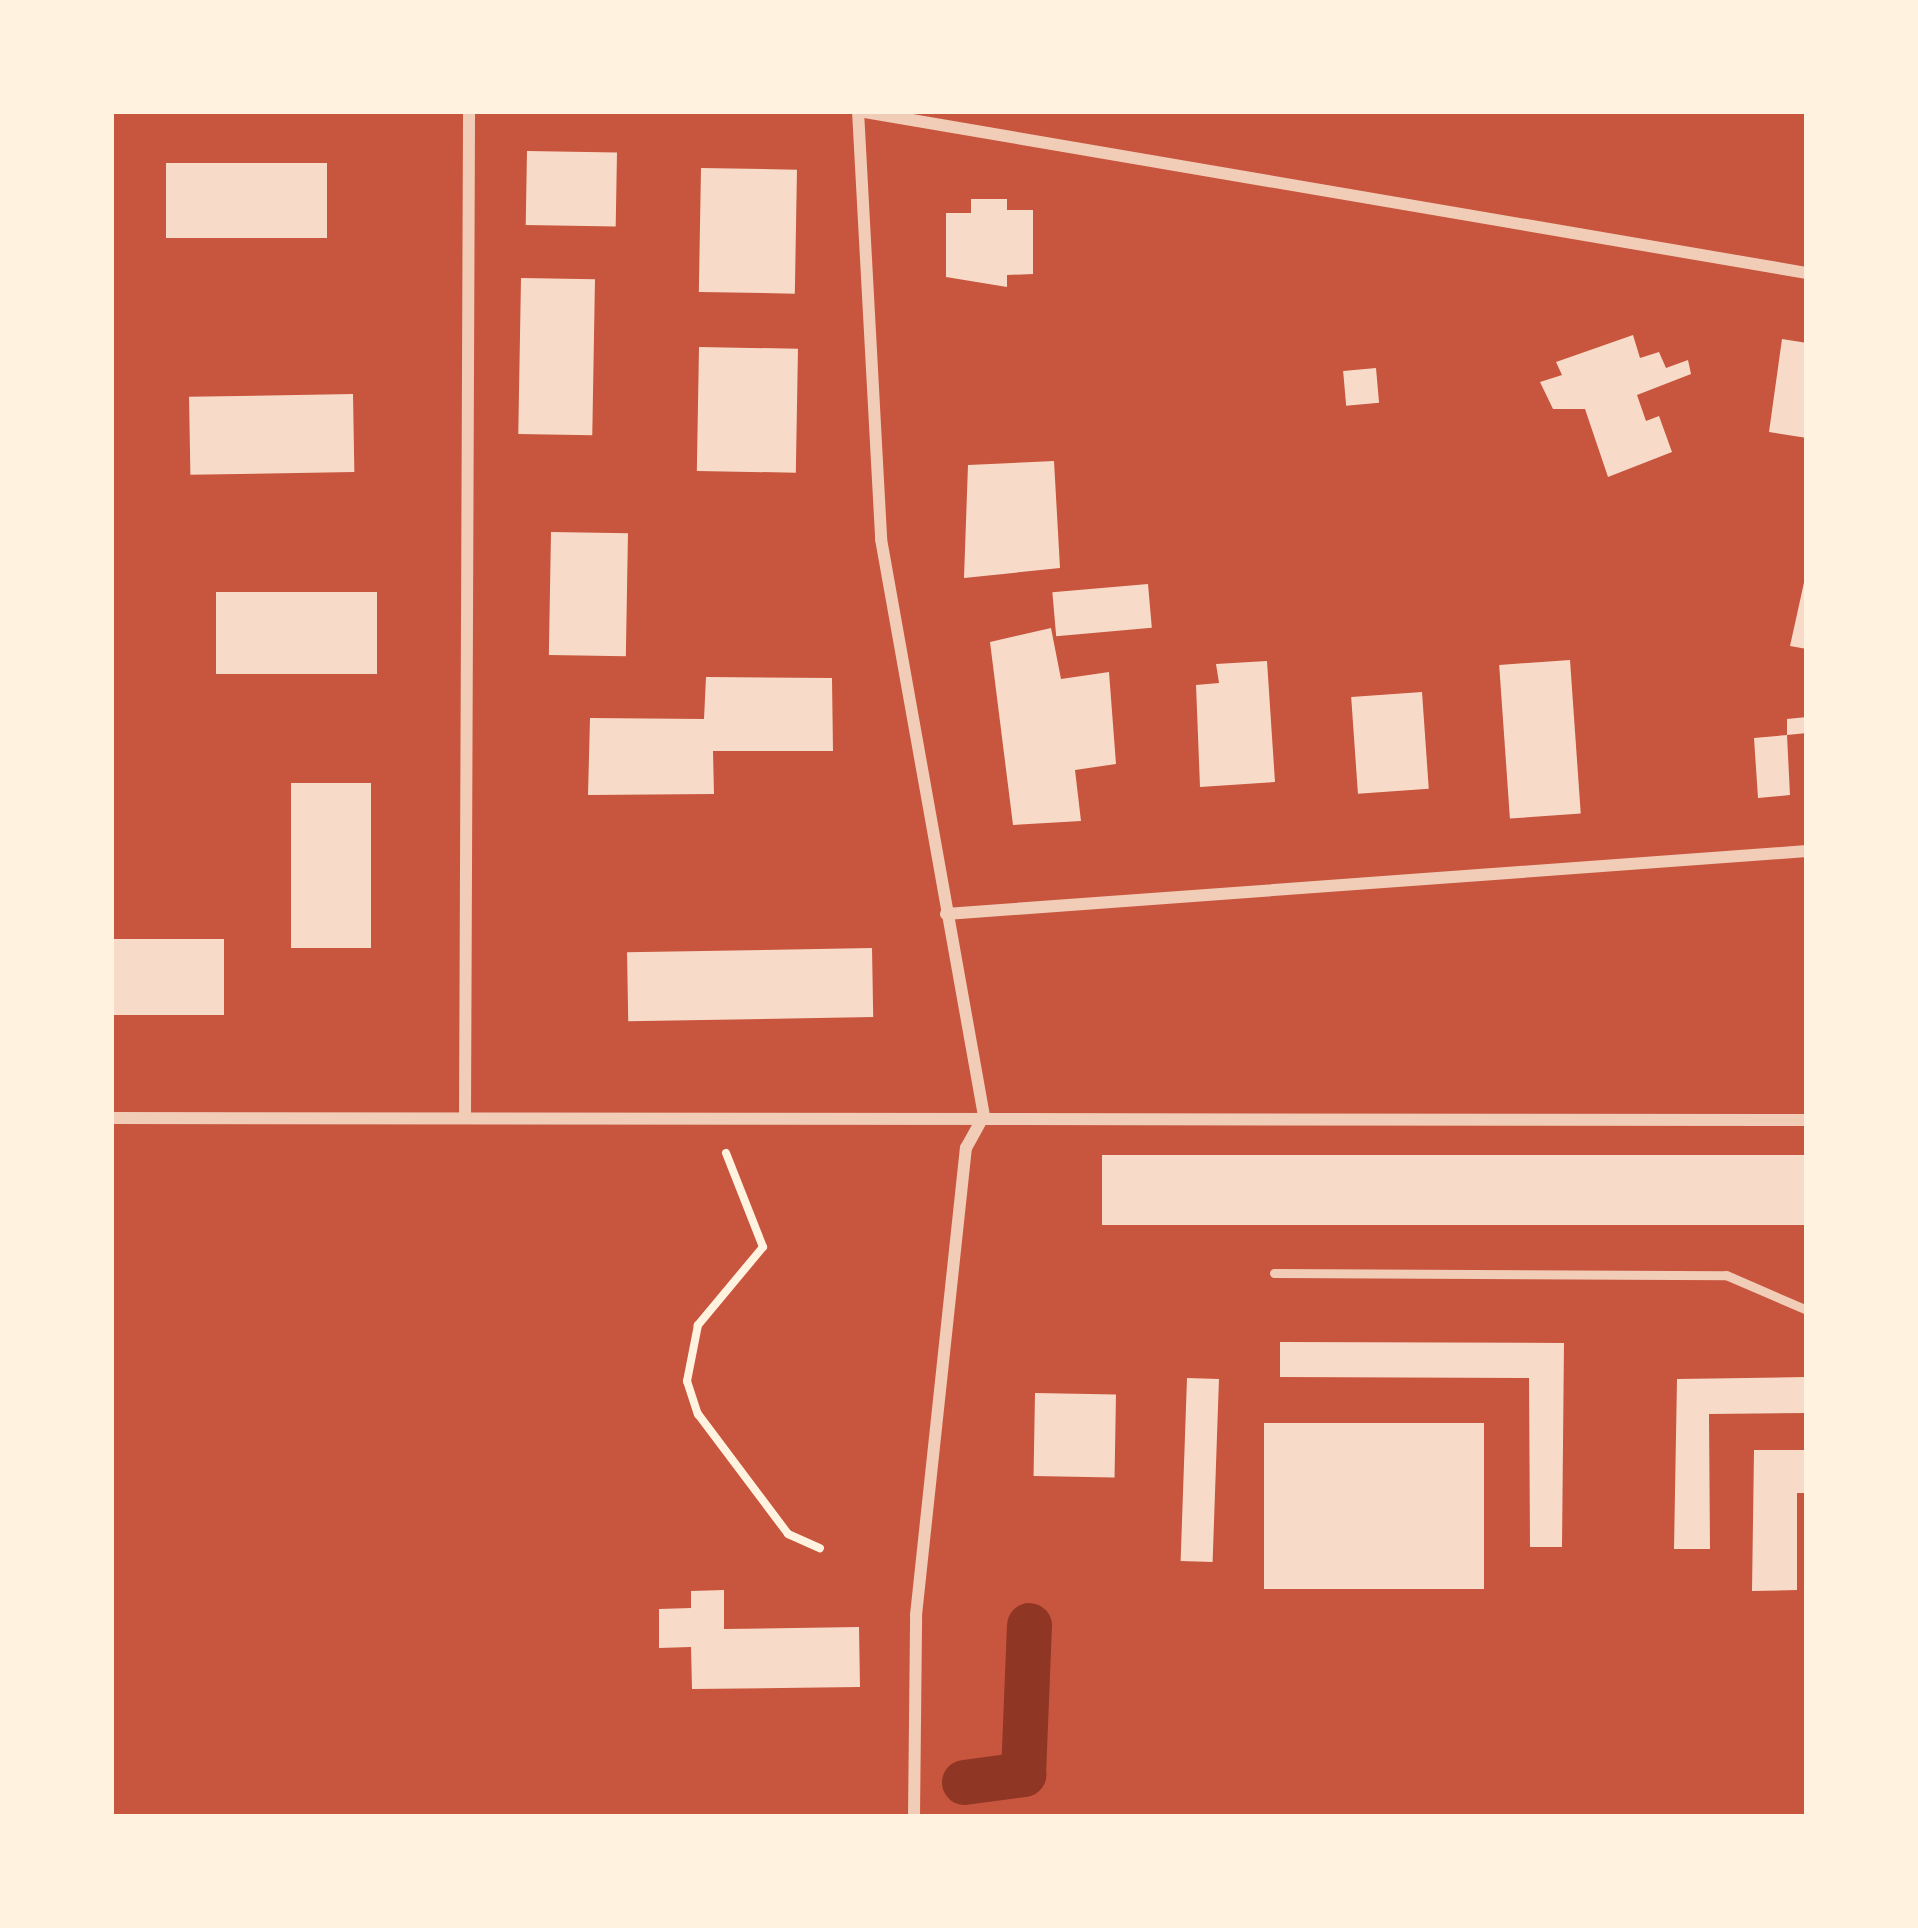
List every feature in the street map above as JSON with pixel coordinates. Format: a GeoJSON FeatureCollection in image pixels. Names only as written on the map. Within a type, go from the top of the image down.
{"type":"FeatureCollection","features":[{"type":"Feature","properties":{"kind":"street"},"geometry":{"type":"LineString","coordinates":[[465,1118],[469,111]]}},
{"type":"Feature","properties":{"kind":"street"},"geometry":{"type":"LineString","coordinates":[[914,1817],[916,1615],[967,1148],[984,1116],[881,539],[859,111],[1807,273]]}},
{"type":"Feature","properties":{"kind":"street"},"geometry":{"type":"LineString","coordinates":[[946,914],[1807,851]]}},
{"type":"Feature","properties":{"kind":"street"},"geometry":{"type":"LineString","coordinates":[[111,1118],[1807,1120]]}},
{"type":"Feature","properties":{"kind":"lane"},"geometry":{"type":"LineString","coordinates":[[1274,1273],[1726,1275],[1807,1310]]}},
{"type":"Feature","properties":{"kind":"path"},"geometry":{"type":"LineString","coordinates":[[727,1153],[763,1246],[698,1325],[687,1381],[698,1414],[788,1534],[820,1548]]}},
{"type":"Feature","properties":{"kind":"building"},"geometry":{"type":"Polygon","coordinates":[[[527,151],[617,153],[616,227],[526,225],[527,151]]]}},
{"type":"Feature","properties":{"kind":"building"},"geometry":{"type":"Polygon","coordinates":[[[166,163],[327,163],[327,238],[166,238],[166,163]]]}},
{"type":"Feature","properties":{"kind":"building"},"geometry":{"type":"Polygon","coordinates":[[[701,168],[797,170],[795,294],[699,292],[701,168]]]}},
{"type":"Feature","properties":{"kind":"building"},"geometry":{"type":"Polygon","coordinates":[[[971,199],[1007,199],[1007,210],[1033,210],[1033,274],[1007,275],[1007,287],[946,277],[946,213],[971,213],[971,199]]]}},
{"type":"Feature","properties":{"kind":"building"},"geometry":{"type":"Polygon","coordinates":[[[521,278],[595,279],[592,435],[518,434],[521,278]]]}},
{"type":"Feature","properties":{"kind":"building"},"geometry":{"type":"Polygon","coordinates":[[[1633,335],[1640,358],[1659,352],[1666,368],[1688,360],[1691,374],[1637,395],[1646,421],[1659,416],[1672,452],[1608,477],[1585,409],[1553,409],[1540,382],[1562,375],[1556,362],[1633,335]]]}},
{"type":"Feature","properties":{"kind":"building"},"geometry":{"type":"Polygon","coordinates":[[[1782,339],[1807,343],[1807,438],[1769,432],[1782,339]]]}},
{"type":"Feature","properties":{"kind":"building"},"geometry":{"type":"Polygon","coordinates":[[[699,347],[798,349],[796,473],[697,471],[699,347]]]}},
{"type":"Feature","properties":{"kind":"building"},"geometry":{"type":"Polygon","coordinates":[[[1376,368],[1379,403],[1346,406],[1343,371],[1376,368]]]}},
{"type":"Feature","properties":{"kind":"building"},"geometry":{"type":"Polygon","coordinates":[[[353,394],[354,472],[190,475],[189,397],[353,394]]]}},
{"type":"Feature","properties":{"kind":"building"},"geometry":{"type":"Polygon","coordinates":[[[1054,461],[1060,568],[964,578],[968,465],[1054,461]]]}},
{"type":"Feature","properties":{"kind":"building"},"geometry":{"type":"Polygon","coordinates":[[[551,532],[628,533],[626,656],[549,655],[551,532]]]}},
{"type":"Feature","properties":{"kind":"building"},"geometry":{"type":"Polygon","coordinates":[[[1807,569],[1807,649],[1790,646],[1807,569]]]}},
{"type":"Feature","properties":{"kind":"building"},"geometry":{"type":"Polygon","coordinates":[[[1148,584],[1152,628],[1056,636],[1052,592],[1148,584]]]}},
{"type":"Feature","properties":{"kind":"building"},"geometry":{"type":"Polygon","coordinates":[[[216,592],[377,592],[377,674],[216,674],[216,592]]]}},
{"type":"Feature","properties":{"kind":"building"},"geometry":{"type":"Polygon","coordinates":[[[1051,628],[1061,679],[1109,672],[1116,764],[1075,770],[1081,821],[1013,825],[990,642],[1051,628]]]}},
{"type":"Feature","properties":{"kind":"building"},"geometry":{"type":"Polygon","coordinates":[[[1570,660],[1581,814],[1510,819],[1499,665],[1570,660]]]}},
{"type":"Feature","properties":{"kind":"building"},"geometry":{"type":"Polygon","coordinates":[[[1267,661],[1275,782],[1200,787],[1196,685],[1219,683],[1216,664],[1267,661]]]}},
{"type":"Feature","properties":{"kind":"building"},"geometry":{"type":"Polygon","coordinates":[[[706,677],[832,678],[833,751],[713,751],[714,794],[588,795],[590,718],[704,719],[706,677]]]}},
{"type":"Feature","properties":{"kind":"building"},"geometry":{"type":"Polygon","coordinates":[[[1422,692],[1429,789],[1358,794],[1351,697],[1422,692]]]}},
{"type":"Feature","properties":{"kind":"building"},"geometry":{"type":"Polygon","coordinates":[[[1807,717],[1807,733],[1787,735],[1787,719],[1807,717]]]}},
{"type":"Feature","properties":{"kind":"building"},"geometry":{"type":"Polygon","coordinates":[[[1787,735],[1790,795],[1758,798],[1754,738],[1787,735]]]}},
{"type":"Feature","properties":{"kind":"building"},"geometry":{"type":"Polygon","coordinates":[[[291,783],[371,783],[371,948],[291,948],[291,783]]]}},
{"type":"Feature","properties":{"kind":"building"},"geometry":{"type":"Polygon","coordinates":[[[111,939],[224,939],[224,1015],[111,1015],[111,939]]]}},
{"type":"Feature","properties":{"kind":"building"},"geometry":{"type":"Polygon","coordinates":[[[872,948],[873,1017],[628,1021],[627,952],[872,948]]]}},
{"type":"Feature","properties":{"kind":"building"},"geometry":{"type":"Polygon","coordinates":[[[1102,1155],[1807,1155],[1807,1225],[1102,1225],[1102,1155]]]}},
{"type":"Feature","properties":{"kind":"building"},"geometry":{"type":"Polygon","coordinates":[[[1280,1342],[1564,1343],[1562,1547],[1530,1547],[1529,1378],[1280,1377],[1280,1342]]]}},
{"type":"Feature","properties":{"kind":"building"},"geometry":{"type":"Polygon","coordinates":[[[1807,1377],[1807,1413],[1709,1414],[1710,1549],[1674,1549],[1677,1379],[1807,1377]]]}},
{"type":"Feature","properties":{"kind":"building"},"geometry":{"type":"Polygon","coordinates":[[[1187,1378],[1219,1379],[1213,1562],[1181,1561],[1187,1378]]]}},
{"type":"Feature","properties":{"kind":"building"},"geometry":{"type":"Polygon","coordinates":[[[1035,1393],[1116,1394],[1115,1477],[1034,1476],[1035,1393]]]}},
{"type":"Feature","properties":{"kind":"building"},"geometry":{"type":"Polygon","coordinates":[[[1264,1423],[1484,1423],[1484,1589],[1264,1589],[1264,1423]]]}},
{"type":"Feature","properties":{"kind":"building"},"geometry":{"type":"Polygon","coordinates":[[[1754,1450],[1807,1450],[1807,1493],[1797,1493],[1797,1590],[1752,1591],[1754,1450]]]}},
{"type":"Feature","properties":{"kind":"building"},"geometry":{"type":"Polygon","coordinates":[[[724,1590],[724,1629],[859,1627],[860,1687],[692,1689],[691,1647],[659,1648],[659,1609],[691,1608],[691,1591],[724,1590]]]}},
{"type":"Feature","properties":{"kind":"waterway"},"geometry":{"type":"LineString","coordinates":[[964,1782],[1023,1774],[1029,1625]]}}]}
